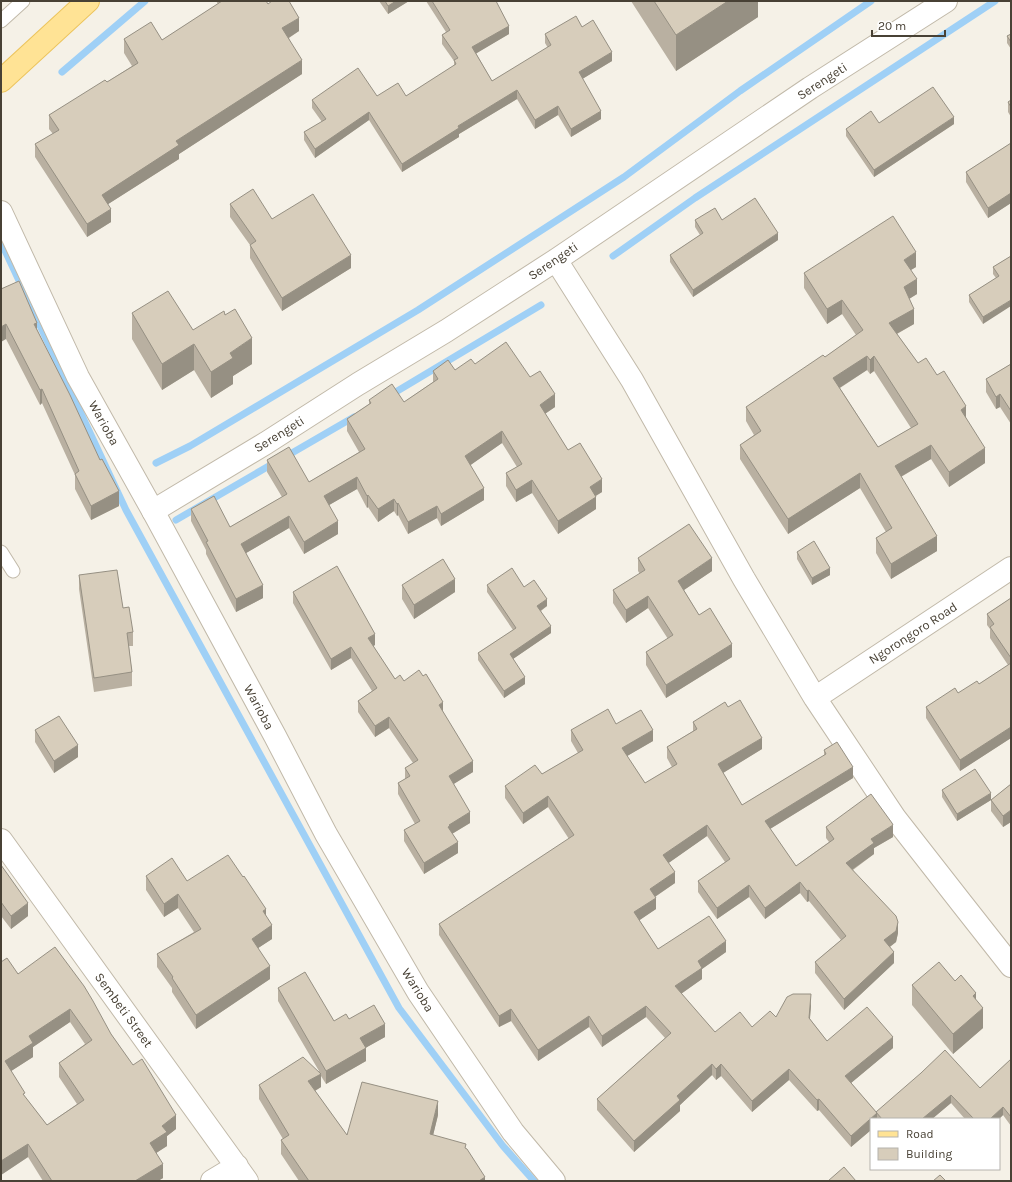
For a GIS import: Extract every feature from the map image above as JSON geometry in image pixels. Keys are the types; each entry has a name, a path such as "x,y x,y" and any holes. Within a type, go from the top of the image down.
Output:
{"main road":[{"path":"1,81 88,1"}],"street":[{"name":"Serengeti","path":"153,511 266,443 446,331 556,260 810,88 946,1"},
{"name":"Warioba","path":"1,212 78,377 153,511 326,834 418,992 512,1132 554,1181"},
{"path":"556,260 632,380 744,579 815,698 896,818 1011,966"},
{"name":"Ngorongoro Road","path":"815,698 1011,568"},
{"name":"Sembeti Street","path":"1,840 242,1173"},
{"path":"212,1181 242,1173"}],"lane":[{"path":"1,21 23,1"},
{"path":"1,552 13,571"}],"building":[{"path":"222,1 266,1 268,4 272,1 289,1 299,18 282,28 302,60 176,141 179,145 102,195 111,209 87,224 35,144 59,130 49,115 105,80 107,82 138,63 124,39 151,22 162,40"},
{"path":"385,1 396,1 388,6"},
{"path":"432,1 496,1 509,26 472,47 492,81 551,45 545,34 576,16 582,27 593,20 612,52 579,72 601,111 571,129 558,106 535,120 517,90 458,126 459,128 402,164 369,112 315,149 304,132 326,119 312,100 358,68 377,96 398,83 406,96 456,64 454,60 458,58 442,35 450,30"},
{"path":"654,1 728,1 676,35"},
{"path":"1011,34 1011,42 1007,36"},
{"path":"933,87 954,117 874,170 846,129 871,111 879,123"},
{"path":"1011,100 1011,107 1008,102"},
{"path":"1011,143 1011,193 988,208 966,172"},
{"path":"253,189 272,219 313,194 351,255 282,298 250,245 256,241 230,204"},
{"path":"755,198 778,233 693,290 670,255 703,233 695,220 715,208 722,220"},
{"path":"893,216 916,252 904,260 917,279 904,287 914,309 889,323 918,363 926,358 937,375 944,371 966,406 961,410 985,448 949,472 931,445 895,466 937,536 891,564 876,538 892,528 860,473 788,519 740,445 761,431 746,407 823,355 825,357 863,330 842,300 827,309 804,273","holes":["867,356 870,360 874,356 918,424 878,447 833,378"]},
{"path":"1011,256 1011,300 983,317 969,295 999,276 993,267"},
{"path":"19,281 37,323 34,324 70,395 100,460 102,459 119,491 91,506 75,474 79,471 42,389 40,390 6,324 1,327 1,289"},
{"path":"168,291 193,330 224,311 225,315 235,309 252,338 230,353 233,358 211,372 194,344 162,364 132,313"},
{"path":"506,342 530,377 540,371 555,394 540,405 568,450 580,443 602,479 590,487 596,497 558,521 532,480 516,490 506,473 522,464 502,431 465,456 484,488 441,514 437,506 408,522 398,503 397,504 394,499 378,509 368,495 367,496 357,477 324,496 338,521 304,542 289,516 241,544 263,585 236,599 206,542 208,541 191,509 214,496 230,527 287,494 267,460 289,447 309,482 365,449 347,419 371,403 369,400 392,384 404,402 438,379 433,371 448,360 455,370 471,359 475,364"},
{"path":"1011,364 1011,411 1000,394 996,397 986,379"},
{"path":"689,524 712,558 678,581 699,615 710,608 732,644 666,685 646,652 673,635 648,596 626,610 613,590 645,570 638,558"},
{"path":"814,541 830,568 812,578 797,552"},
{"path":"443,559 455,579 414,605 402,585"},
{"path":"337,566 375,634 368,638 395,679 400,675 404,681 419,670 423,676 426,674 443,702 439,705 473,761 449,776 470,812 448,827 458,842 424,863 404,830 420,821 398,783 410,776 405,768 418,760 389,717 375,726 358,701 377,688 351,647 331,659 293,592"},
{"path":"512,568 524,587 534,580 547,599 537,606 551,626 510,654 525,677 504,691 478,653 516,628 487,585"},
{"path":"117,570 123,608 129,607 133,632 127,633 132,672 94,678 79,575"},
{"path":"1011,598 1011,658 990,627 994,624 987,614"},
{"path":"1011,663 1011,727 960,760 926,707 955,688 958,693 977,681 979,684"},
{"path":"740,700 762,738 718,764 742,805 826,754 824,750 837,742 853,767 765,821 796,866 834,839 826,827 871,794 892,823 893,825 871,839 874,843 846,863 896,916 898,922 896,931 884,940 894,952 844,999 815,962 846,936 809,890 807,891 800,882 765,908 749,885 717,908 698,881 730,859 707,825 663,855 675,872 650,889 656,898 634,912 658,949 709,916 726,941 698,961 702,968 675,986 715,1032 740,1012 752,1027 770,1011 776,1017 787,997 793,994 811,994 809,1018 827,1041 867,1007 893,1037 845,1076 877,1113 851,1136 819,1099 817,1100 789,1069 752,1101 721,1064 716,1069 712,1064 677,1096 680,1100 634,1141 597,1099 671,1033 646,1006 602,1036 589,1016 538,1050 511,1009 499,1016 439,924 574,835 548,796 523,813 505,786 535,765 542,774 583,750 571,730 608,709 616,724 641,710 653,730 622,748 645,783 677,764 667,747 697,729 693,722 725,702 728,707"},
{"path":"59,716 78,745 54,761 35,730"},
{"path":"975,769 991,793 957,814 942,790"},
{"path":"1011,784 1011,810 1003,816 991,800"},
{"path":"228,855 266,909 263,911 272,925 252,939 270,966 196,1015 157,954 201,929 178,894 164,904 146,876 172,858 187,881"},
{"path":"1,865 28,903 11,916 1,902"},
{"path":"55,947 84,986 111,1034 133,1065 142,1059 176,1115 162,1126 167,1132 150,1143 163,1164 135,1181 52,1181 28,1144 1,1161 1,962 7,958 18,974","holes":["70,1009 92,1040 59,1063 84,1100 47,1125 23,1094 25,1093 5,1061 33,1043 29,1036"]},
{"path":"939,962 955,981 961,975 976,993 973,996 983,1008 953,1034 912,985"},
{"path":"305,972 334,1021 346,1014 349,1019 374,1005 385,1024 360,1038 366,1048 326,1071 278,988"},
{"path":"945,1050 980,1088 1011,1059 1011,1117 1003,1107 991,1118 973,1118 951,1095 923,1118 881,1118 876,1112"},
{"path":"303,1057 321,1074 308,1081 347,1135 362,1082 438,1101 430,1134 466,1144 465,1148 485,1177 479,1181 309,1181 281,1140 289,1135 259,1085"},
{"path":"844,1167 856,1181 828,1181"},
{"path":"940,1175 946,1181 933,1181"}],"waterway":[{"path":"62,72 145,1"},
{"path":"156,463 190,446 418,310 624,177 740,91 871,1"},
{"path":"613,256 695,198 995,1"},
{"path":"1,242 126,510 399,1008 503,1146 534,1181"},
{"path":"389,396 541,305"},
{"path":"285,457 354,417"},
{"path":"176,520 274,463"}]}
